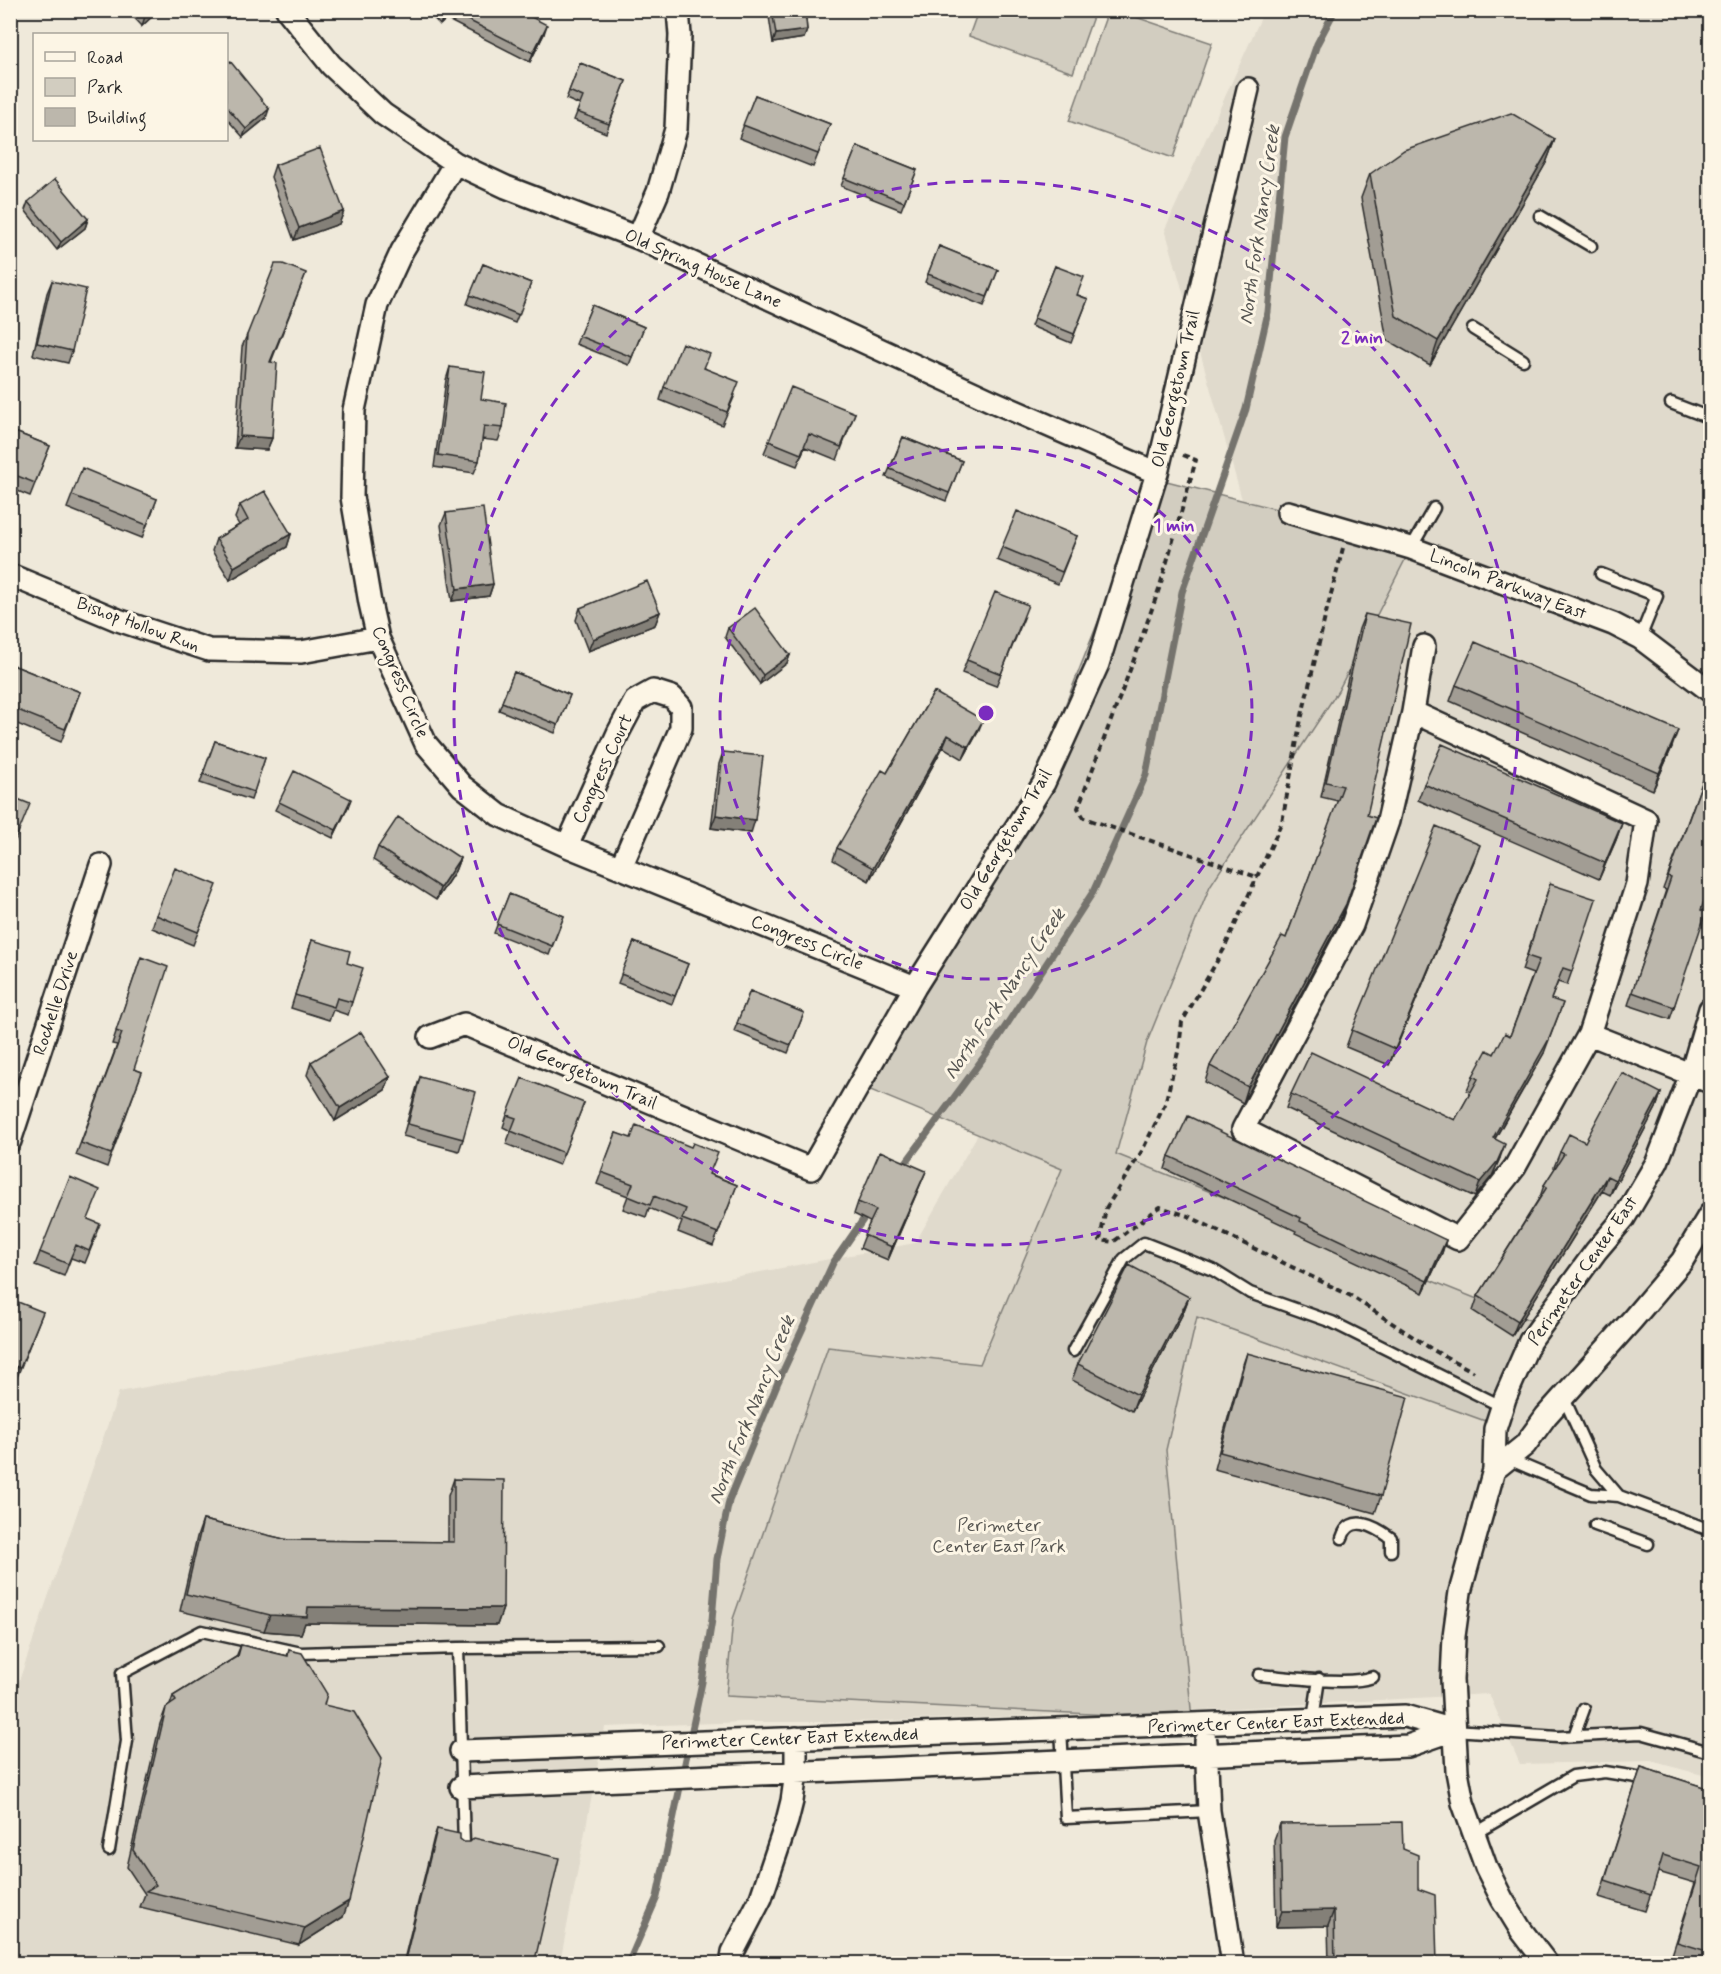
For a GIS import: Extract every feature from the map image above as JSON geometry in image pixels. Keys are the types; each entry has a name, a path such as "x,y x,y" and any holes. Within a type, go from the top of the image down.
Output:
{"street":[{"name":"Old Spring House Lane","path":"287,10 332,65 383,114 455,163 506,187 638,238 992,401 1157,473"},
{"path":"638,238 658,192 676,129 680,35 678,10"},
{"name":"Old Georgetown Trail","path":"430,1037 464,1024 811,1169 915,987 1044,783 1098,664 1157,473 1248,89"},
{"name":"Congress Circle","path":"455,163 402,251 377,305 354,410 352,497 370,603 378,638 426,744 462,786 499,815 567,846 915,987"},
{"name":"Lincoln Parkway East","path":"1288,512 1411,548 1613,624 1640,638 1710,691"},
{"name":"Bishop Hollow Run","path":"10,575 118,620 209,650 301,652 378,638"},
{"path":"1413,712 1646,820 1637,884 1589,1034 1515,1167 1458,1239 1244,1129 1352,925 1388,821 1413,712 1424,646"},
{"name":"Congress Court","path":"567,846 618,733 635,701 653,691 672,697 681,707 681,728 621,867"},
{"name":"Rochelle Drive","path":"10,1141 101,865"},
{"name":"Perimeter Center East","path":"1547,1964 1521,1930 1502,1899 1486,1867 1463,1803 1457,1772 1452,1680 1454,1636 1460,1592 1501,1464 1495,1429 1530,1341 1596,1251 1624,1218 1657,1162 1701,1078 1710,1009"},
{"path":"1589,1034 1701,1078"},
{"path":"1501,1464 1525,1445 1563,1396 1682,1262 1710,1214"},
{"name":"Perimeter Center East Extended","path":"461,1751 1405,1716 1454,1730"},
{"path":"1206,1724 1209,1811 1233,1964"},
{"name":"Perimeter Center East Extended","path":"461,1787 1408,1746 1454,1730"},
{"path":"731,1964 733,1952 761,1899 787,1821 796,1773 796,1738"}],"lane":[{"path":"1540,216 1592,246"},
{"path":"1473,329 1523,360"},
{"path":"1671,403 1710,418"},
{"path":"1411,548 1434,508"},
{"path":"1601,574 1657,596 1640,638"},
{"path":"1073,1351 1124,1259 1144,1243 1213,1270 1250,1293 1332,1322 1503,1407"},
{"path":"1563,1396 1596,1469 1618,1496"},
{"path":"1501,1464 1591,1494 1618,1496 1710,1530"},
{"path":"1342,1538 1346,1528 1352,1525 1368,1524 1390,1538 1391,1551"},
{"path":"1595,1525 1648,1544"},
{"path":"109,1850 127,1741 122,1673 202,1630 301,1653 458,1648 659,1647"},
{"path":"458,1648 464,1844"},
{"path":"1259,1675 1366,1680 1373,1677"},
{"path":"1312,1719 1319,1679"},
{"path":"1574,1736 1584,1709"},
{"path":"1062,1729 1066,1818 1209,1811"},
{"path":"1454,1730 1558,1737 1641,1733 1710,1752"},
{"path":"1474,1834 1573,1776 1605,1772 1665,1781"}],"path":[{"path":"1196,460 1160,586 1078,808 1084,818 1257,877"},
{"path":"1348,530 1300,724 1282,822 1224,950 1182,1022 1179,1048 1165,1104 1142,1151 1106,1208 1100,1240 1113,1242 1160,1207 1188,1216 1351,1296 1433,1350 1478,1374"}],"shaded area":[{"path":"1685,10 1710,18 1710,1777 1651,1761 1520,1764 1489,1694 1201,1710 850,1722 746,1722 605,1727 560,1963 11,1964 11,1704 119,1392 915,1243 1276,619 1165,229 1264,11"}],"green space":[{"path":"978,10 1095,11 1073,73 969,36"},
{"path":"1108,11 1118,11 1212,43 1173,158 1069,121"},
{"name":"Perimeter Center East Park","path":"1155,478 1288,512 1411,548 1338,691 1210,886 1147,1042 1116,1154 1542,1325 1488,1422 1197,1317 1166,1450 1192,1719 726,1696 733,1619 828,1347 980,1364 1062,1169 863,1087 1036,779"}],"building":[{"path":"437,10 518,10 547,25 533,53 450,11 443,17"},
{"path":"772,10 805,10 807,30 776,34"},
{"path":"230,61 269,109 246,129 228,108 228,62"},
{"path":"580,63 626,81 609,124 577,112 583,97 569,91"},
{"path":"755,95 830,124 818,154 743,125"},
{"path":"10,113 14,114 10,139"},
{"path":"1511,113 1555,139 1438,341 1396,316 1370,174 1404,150"},
{"path":"857,146 917,170 904,202 844,178"},
{"path":"320,148 344,211 299,228 275,165"},
{"path":"55,179 88,219 61,242 28,202"},
{"path":"939,246 998,270 987,297 928,274"},
{"path":"275,264 283,264 306,273 270,362 277,363 272,438 240,436 247,335"},
{"path":"483,264 531,283 519,315 470,295"},
{"path":"1055,266 1084,277 1077,295 1088,299 1074,334 1034,318"},
{"path":"52,281 86,289 72,351 37,343"},
{"path":"592,305 644,327 632,357 579,336"},
{"path":"682,343 710,354 704,368 739,382 727,412 664,387"},
{"path":"450,367 485,372 481,399 506,403 503,428 484,426 479,461 438,455"},
{"path":"791,387 855,413 841,447 809,434 801,454 769,441"},
{"path":"10,430 50,446 35,483 10,473"},
{"path":"903,437 962,461 949,493 890,469"},
{"path":"82,468 157,499 147,525 72,495"},
{"path":"265,491 291,534 234,567 216,539 248,520 240,505"},
{"path":"483,508 493,584 457,589 446,513"},
{"path":"1017,511 1077,536 1062,572 1002,547"},
{"path":"647,581 660,612 593,639 580,608"},
{"path":"995,592 1028,605 1001,674 967,660"},
{"path":"755,608 790,655 763,675 728,628"},
{"path":"1365,614 1411,624 1367,815 1376,818 1346,904 1248,1087 1210,1066 1282,936 1286,938 1343,786 1326,782"},
{"path":"1475,642 1678,730 1659,773 1456,685"},
{"path":"10,664 80,692 65,729 10,707"},
{"path":"514,672 570,695 558,725 502,702"},
{"path":"934,692 983,720 968,747 948,735 873,868 837,848 882,770 887,773"},
{"path":"215,741 265,758 254,792 203,774"},
{"path":"1442,744 1622,823 1605,863 1424,784"},
{"path":"723,752 763,756 755,820 716,815"},
{"path":"1710,761 1710,883 1701,910 1706,912 1674,1007 1632,992 1671,878 1668,877"},
{"path":"294,771 351,799 336,830 279,802"},
{"path":"10,796 30,804 10,853"},
{"path":"398,817 460,858 440,888 378,847"},
{"path":"1436,826 1480,845 1395,1049 1352,1030"},
{"path":"175,868 217,885 198,932 156,915"},
{"path":"1550,884 1596,899 1572,971 1563,968 1551,999 1563,1003 1549,1039 1493,1138 1505,1144 1497,1162 1480,1182 1291,1094 1311,1052 1455,1120 1478,1079 1473,1076 1487,1050 1494,1054 1505,1033 1510,1036 1539,960 1527,956"},
{"path":"509,894 564,916 552,946 497,924"},
{"path":"312,940 350,951 347,963 363,968 352,1002 337,998 334,1007 295,995"},
{"path":"634,942 688,964 675,996 621,974"},
{"path":"141,957 168,967 134,1069 142,1072 111,1154 81,1143 122,1033 116,1031"},
{"path":"750,991 804,1013 791,1045 737,1023"},
{"path":"361,1032 390,1077 340,1108 311,1062"},
{"path":"1622,1073 1661,1093 1615,1180 1607,1176 1518,1321 1478,1296 1547,1187 1544,1185 1564,1154 1560,1152 1569,1134 1585,1142"},
{"path":"420,1077 476,1092 463,1139 408,1124"},
{"path":"522,1078 584,1103 564,1153 511,1131 516,1118 507,1115"},
{"path":"1188,1116 1446,1240 1427,1281 1169,1156"},
{"path":"636,1125 691,1147 693,1143 718,1153 709,1174 737,1185 718,1233 682,1219 686,1209 654,1196 650,1205 628,1196 633,1184 601,1172 616,1133 631,1138"},
{"path":"880,1151 926,1171 892,1247 864,1235 876,1210 858,1202"},
{"path":"70,1177 100,1190 88,1219 100,1224 89,1251 76,1245 68,1264 40,1252"},
{"path":"1129,1265 1189,1297 1138,1395 1078,1364"},
{"path":"13,1300 43,1312 20,1368 10,1364 10,1308"},
{"path":"1247,1353 1408,1397 1381,1496 1220,1452"},
{"path":"454,1479 504,1480 503,1608 308,1607 307,1617 270,1615 186,1594 203,1520 288,1540 454,1542"},
{"path":"241,1645 288,1656 289,1650 302,1653 327,1694 324,1705 354,1712 382,1758 349,1901 305,1928 146,1891 156,1885 133,1850 166,1708 176,1701 173,1696 238,1656"},
{"path":"1641,1767 1710,1789 1710,1952 1677,1942 1701,1867 1663,1855 1651,1895 1605,1880"},
{"path":"1402,1822 1403,1849 1418,1855 1418,1889 1435,1895 1437,1964 1335,1964 1334,1910 1282,1911 1280,1824"},
{"path":"437,1829 460,1834 460,1839 464,1842 470,1842 474,1838 559,1858 534,1964 404,1964"}],"waterway":[{"name":"North Fork Nancy Creek","path":"901,1169 998,1038 1093,892 1146,775 1182,592 1246,409 1268,312 1285,137 1317,44 1335,10"},
{"name":"North Fork Nancy Creek","path":"628,1964 657,1897 702,1682 712,1620 717,1559 729,1501 778,1382 833,1263 867,1214"}]}
